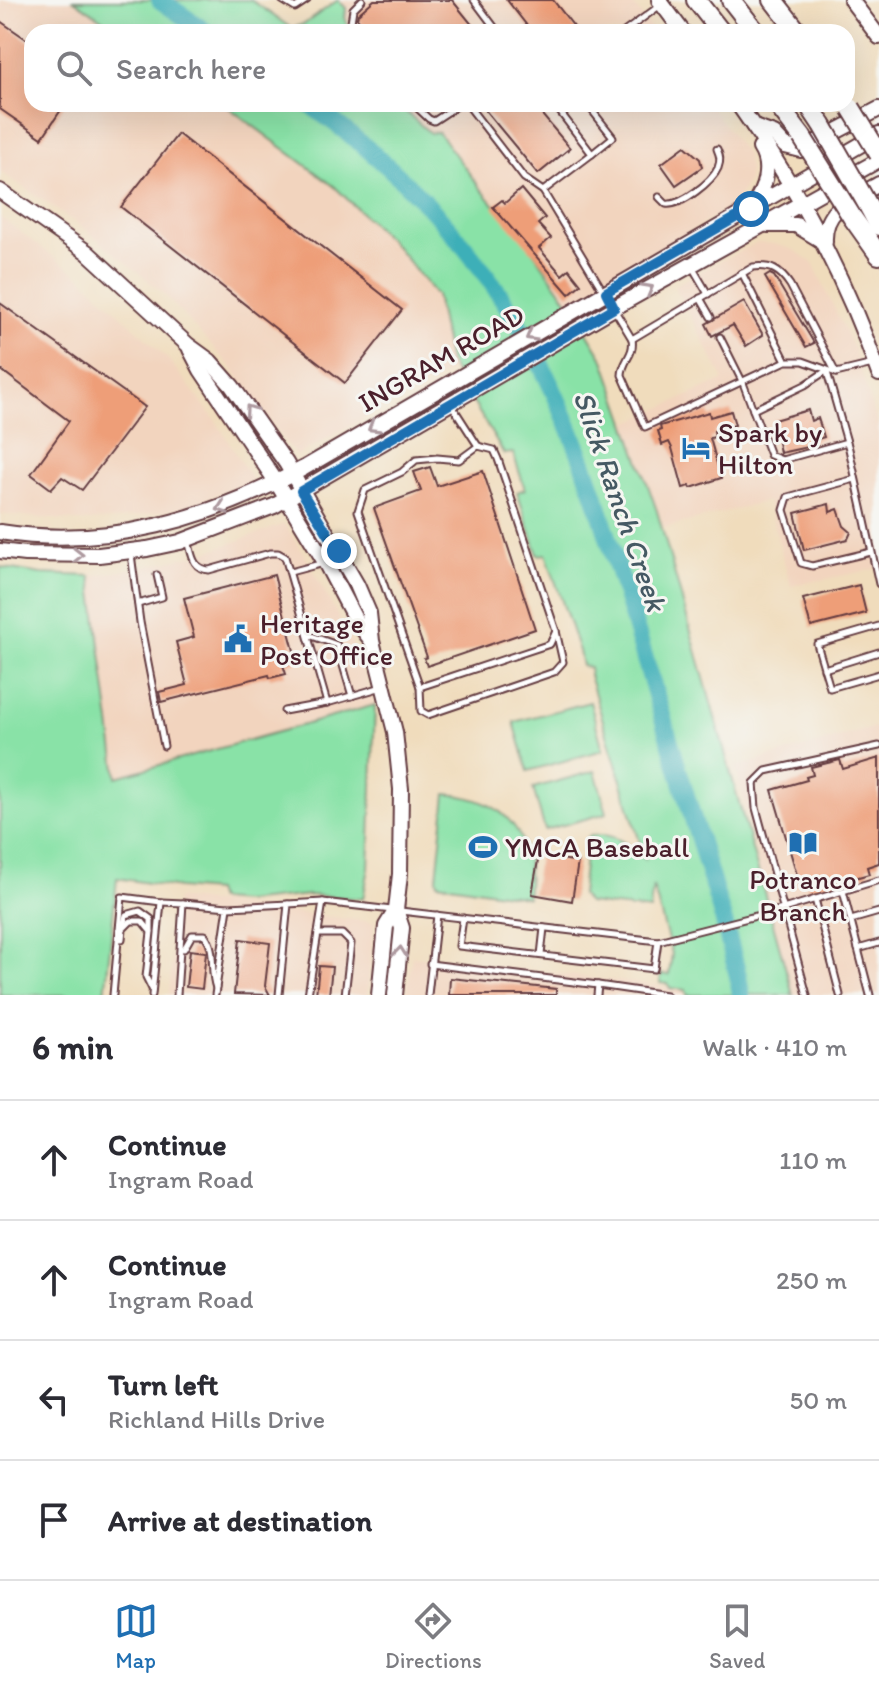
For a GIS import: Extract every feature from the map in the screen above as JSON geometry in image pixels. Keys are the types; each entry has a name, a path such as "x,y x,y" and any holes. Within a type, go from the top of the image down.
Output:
{"highway":[{"path":"696,0 715,24"},
{"path":"731,0 750,24"},
{"path":"776,0 792,24"},
{"path":"783,112 879,255"},
{"path":"813,112 879,226"},
{"path":"853,112 879,157"}],"main road":[{"path":"851,0 879,37"},
{"path":"660,2 677,24"},
{"path":"754,127 774,134 785,146 801,150 879,109"},
{"path":"744,112 802,203 826,247 877,369"},
{"path":"751,209 764,184 767,166 765,155 751,135 754,127"},
{"name":"INGRAM ROAD","path":"0,532 40,537 128,533 182,521 238,502 293,475 879,134"},
{"name":"INGRAM ROAD","path":"0,551 99,555 131,551 188,539 287,500 580,327 879,157"},
{"path":"826,247 826,225 832,213 879,184"},
{"path":"0,191 87,252 188,345 210,361 232,386 293,475 357,585 369,613 372,641 395,732 401,789 402,839 396,910 402,928 395,995"},
{"path":"756,228 780,223 796,225 813,234 826,247"},
{"path":"188,345 201,370 277,483 355,619 372,641"},
{"path":"441,387 450,403"},
{"path":"128,533 131,551"},
{"path":"379,995 386,926 396,910"}],"lane":[{"path":"282,0 295,8 307,0"},
{"path":"353,24 353,9 362,0"},
{"path":"474,0 492,24"},
{"path":"634,24 660,2"},
{"path":"422,112 434,121 448,112"},
{"path":"473,112 524,178 543,191 632,339 632,353 624,364 622,375 645,427 786,361 803,361 826,372 836,373 877,369"},
{"path":"560,112 592,154"},
{"path":"543,191 613,137 593,112"},
{"path":"659,197 666,204 675,205 709,180 720,162 717,149"},
{"path":"691,264 708,294"},
{"path":"632,339 742,273 762,266 783,274 836,373"},
{"path":"742,273 786,361"},
{"path":"700,298 711,317"},
{"path":"720,337 743,383 770,455 782,460 847,442"},
{"path":"753,410 826,372"},
{"path":"826,372 847,442 879,584"},
{"path":"450,403 478,446 494,450 498,459 556,631 563,662 554,672 428,715 421,711 420,687 358,511 360,500 365,490 402,472 416,460 459,460 478,446"},
{"path":"855,479 788,497 784,510 801,563 812,566 871,552"},
{"path":"188,539 194,563 202,569 278,553 285,557 327,703"},
{"path":"131,551 164,746"},
{"path":"290,572 325,562"},
{"path":"138,604 162,597 157,575"},
{"path":"879,626 817,644 830,688 879,674"},
{"path":"420,687 550,644 556,631"},
{"path":"307,634 337,645 352,696"},
{"path":"824,669 879,652"},
{"path":"284,711 327,703 385,686"},
{"path":"807,995 756,808 754,783 766,771 879,746"},
{"path":"114,992 122,897 228,907 323,902 658,941 783,909 879,880"},
{"path":"843,891 870,995"},
{"path":"815,899 840,995"},
{"path":"152,993 161,902"},
{"path":"308,995 323,902"},
{"path":"180,977 183,903"},
{"path":"279,995 288,904"},
{"path":"216,992 228,907"},
{"path":"114,992 126,915 140,911 151,919 146,977 152,993"},
{"path":"851,920 879,912"},
{"path":"428,995 437,915"},
{"path":"463,918 459,946 654,969 658,941"},
{"path":"123,929 131,921 142,921 151,932"},
{"path":"541,955 544,928"},
{"path":"318,934 342,934 351,943 345,995"},
{"path":"177,995 185,944 192,935 205,935 212,946 211,976 216,992"},
{"path":"858,949 879,943"},
{"path":"430,964 666,995"},
{"path":"597,995 598,985"}],"shaded area":[{"path":"0,0 80,0 115,24 24,24 24,112 243,112 313,163 404,246 477,356 296,456 231,367 161,291 85,229 0,171"},
{"path":"340,0 630,0 648,24 308,24"},
{"path":"400,112 715,112 745,153 748,180 735,204 570,304 529,246"},
{"path":"0,217 80,276 169,360 216,421 253,481 182,508 114,520 77,521 0,514"},
{"path":"756,243 776,244 794,250 813,263 854,350 879,428 879,568 791,586 767,501 664,528 627,423 724,380 674,285"},
{"path":"284,524 350,638 375,705 117,777 91,576 210,551"},
{"path":"879,726 879,995 788,995 736,767"},
{"path":"177,898 374,922 367,995 169,995"},
{"path":"412,956 684,989 685,995 407,995"}],"green space":[{"path":"74,0 251,0 285,24 108,24"},
{"path":"338,0 346,8 347,24 304,24"},
{"path":"235,112 406,112 430,133 438,132 529,246 604,360 657,511 793,995 687,995 686,990 670,988 668,984 660,983 661,974 669,975 672,954 653,886 650,910 588,903 581,895 587,837 612,837 645,859 589,675 590,667 582,666 546,554 538,555 517,492 525,489 513,453 504,454 449,362 436,295 398,249 335,187"},
{"path":"0,567 41,574 91,576 117,777 375,705 369,868 363,899 309,895 244,902 218,900 215,891 117,878 105,995 0,995"},
{"path":"590,702 603,750 528,771 514,722"},
{"path":"595,771 607,813 545,830 533,788"},
{"name":"YMCA Baseball","path":"446,794 468,797 486,804 513,824 526,856 527,897 438,883"}],"building":[{"path":"374,0 452,0 472,24 362,24 357,18"},
{"path":"507,0 553,0 572,24 526,24"},
{"path":"0,21 24,38 24,112 60,112 42,138 0,109"},
{"path":"487,112 540,112 570,148 538,174"},
{"path":"178,134 402,310 345,383 121,207"},
{"path":"685,146 700,159 702,167 676,185 661,164"},
{"path":"521,189 545,218 538,224 551,238 539,248 562,275 569,269 581,284 569,294 493,207 502,200 505,203"},
{"path":"770,274 814,343 806,347 765,277"},
{"path":"744,302 763,335 746,346 733,325 712,336 706,324"},
{"path":"0,303 145,407 82,490 62,477 51,489 31,474 69,421 0,369"},
{"path":"808,410 811,421 818,418 824,437 811,441 812,446 780,453 774,420"},
{"path":"731,411 735,425 714,431 715,437 710,438 721,478 683,488 672,448 669,442 662,445 658,431 661,430 660,426 709,412 710,417"},
{"path":"430,467 437,486 483,471 535,629 427,666 424,658 427,657 374,508 421,491 414,472"},
{"path":"829,504 830,512 838,509 844,526 851,532 848,539 804,550 795,513"},
{"name":"Heritage Post Office","path":"274,575 297,662 283,665 286,674 270,678 269,675 161,702 159,692 187,685 176,642 194,637 184,598"},
{"path":"859,585 866,613 811,627 803,599"},
{"path":"879,758 879,863 867,867 869,874 809,891 807,883 800,885 772,790 807,780 806,777 813,775 811,767 840,760 843,769"},
{"path":"539,855 578,862 572,901 532,894"},
{"path":"240,939 270,943 265,986 270,995 234,994"},
{"path":"190,950 206,952 202,989 186,987"},
{"path":"319,966 332,967 329,995 316,995"},
{"path":"450,978 556,989 556,995 449,995"}],"waterway":[{"name":"Slick Ranch Creek","path":"160,0 194,24"},
{"name":"Slick Ranch Creek","path":"320,112 416,193 463,245 504,301 548,379 582,461 611,546 724,922 741,995"}],"place":[{"name":"Spark by Hilton","path":"696,448"},
{"name":"Heritage Post Office","path":"238,639"},
{"name":"Potranco Branch","path":"803,843"},
{"name":"YMCA Baseball","path":"483,847"}],"route":[{"path":"339,551 301,491 614,308 606,292 751,209"}]}
